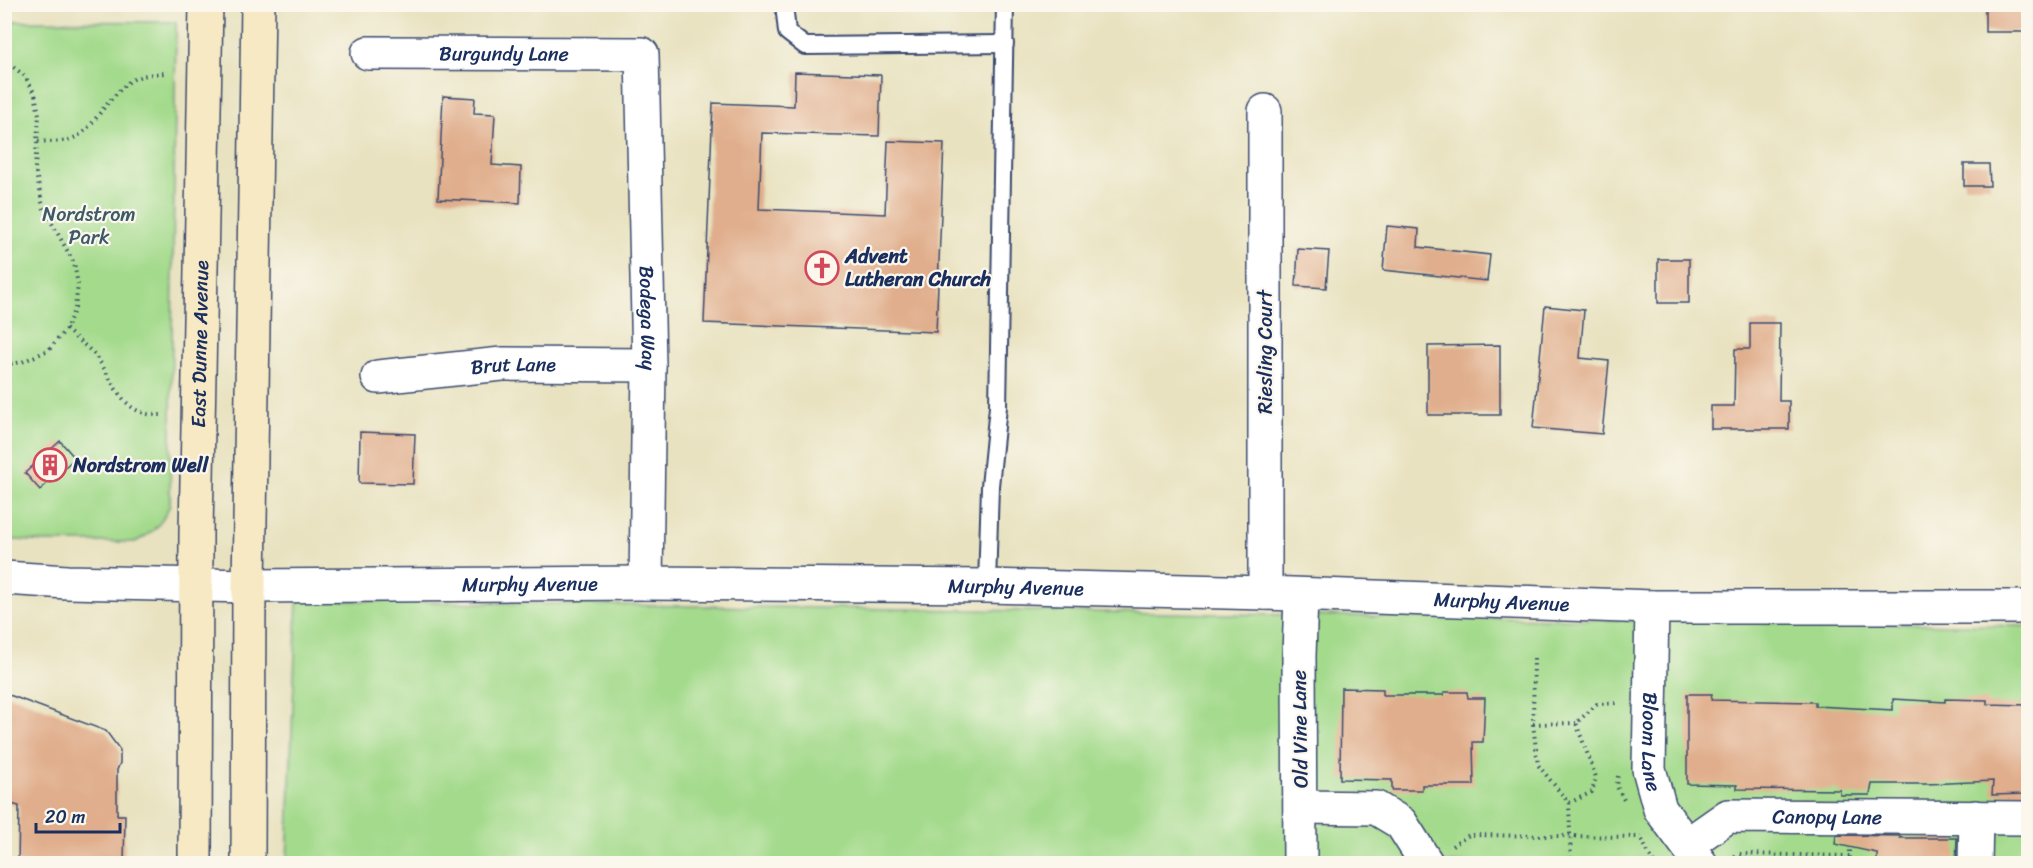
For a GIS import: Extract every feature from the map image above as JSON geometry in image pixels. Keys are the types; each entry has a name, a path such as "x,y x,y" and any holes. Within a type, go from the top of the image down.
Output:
{"main road":[{"name":"East Dunne Avenue","path":"195,864 196,585 206,4"},
{"path":"248,864 249,586 258,4"}],"street":[{"name":"Burgundy Lane","path":"368,53 642,54"},
{"name":"Bodega Way","path":"642,54 649,365 646,583"},
{"name":"Riesling Court","path":"1265,111 1265,592"},
{"name":"Brut Lane","path":"378,377 502,364 649,365"},
{"name":"Murphy Avenue","path":"4,578 67,582 249,586 646,583 987,586 1265,592 1652,607 2028,607"},
{"name":"Old Vine Lane","path":"1300,864 1301,595"},
{"name":"Bloom Lane","path":"1652,607 1649,769 1660,809 1694,854"},
{"path":"1301,807 1376,808 1401,823 1426,863"},
{"name":"Canopy Lane","path":"1694,854 1728,816 2028,818"},
{"path":"1975,864 1976,818"}],"lane":[{"path":"784,4 787,32 805,46 1005,44"},
{"path":"987,586 990,486 998,407 1005,4"}],"path":[{"path":"4,60 25,76 35,94 39,116 35,168 43,207 74,263 78,285 75,308 66,329 49,350 22,362 4,365"},
{"path":"38,141 58,143 70,141 81,135 105,106 132,80 144,75 166,73"},
{"path":"66,329 93,354 108,373 122,398 145,414 163,415"},
{"path":"1534,658 1533,724 1538,765 1569,803 1571,864"},
{"path":"1533,724 1576,723 1597,704 1618,703"},
{"path":"1569,803 1592,792 1596,777 1576,723"},
{"path":"1426,863 1469,836 1641,837"},
{"path":"1720,864 1739,854 1850,856"}],"green space":[{"name":"Nordstrom Park","path":"5,21 176,22 170,505 157,527 135,542 46,542 5,539"},
{"path":"297,600 2028,626 2028,863 287,864"}],"building":[{"path":"1985,4 2028,4 2028,32 1985,32"},
{"name":"Advent Lutheran Church","path":"795,72 881,75 879,136 762,133 759,209 885,214 888,141 944,143 936,332 704,323 713,103 794,106"},
{"path":"443,96 475,98 474,113 495,114 492,165 521,167 520,203 438,199"},
{"path":"1964,164 1989,164 1990,186 1964,186"},
{"path":"1387,226 1419,229 1418,247 1490,255 1487,281 1383,270"},
{"path":"1298,249 1329,251 1326,288 1296,286"},
{"path":"1658,259 1689,259 1689,303 1658,303"},
{"path":"1545,306 1584,310 1580,358 1609,361 1602,434 1533,428"},
{"path":"1750,323 1780,323 1779,401 1789,401 1789,429 1711,429 1711,406 1734,406 1735,349 1750,349"},
{"path":"1500,345 1500,415 1428,415 1428,346"},
{"path":"360,432 415,434 413,484 359,483"},
{"name":"Nordstrom Well","path":"60,441 75,458 40,490 25,473"},
{"path":"1341,688 1383,689 1383,695 1444,695 1444,692 1467,692 1468,698 1485,698 1483,742 1473,742 1474,785 1422,785 1422,790 1392,790 1392,780 1340,779"},
{"path":"4,693 106,731 120,750 120,763 117,770 117,815 125,815 124,864 18,864 19,806 4,802"},
{"path":"1687,694 1712,694 1711,700 1815,702 1815,706 1893,710 1893,699 1945,702 1945,699 1987,700 1987,704 2028,705 2026,794 1992,795 1993,781 1872,784 1870,795 1840,795 1840,790 1737,789 1737,785 1687,784"},
{"path":"1836,835 1957,838 1956,864 1877,864 1877,853 1835,844"}],"place":[{"name":"Advent Lutheran Church","path":"822,268"},
{"name":"Nordstrom Well","path":"50,465"}]}
